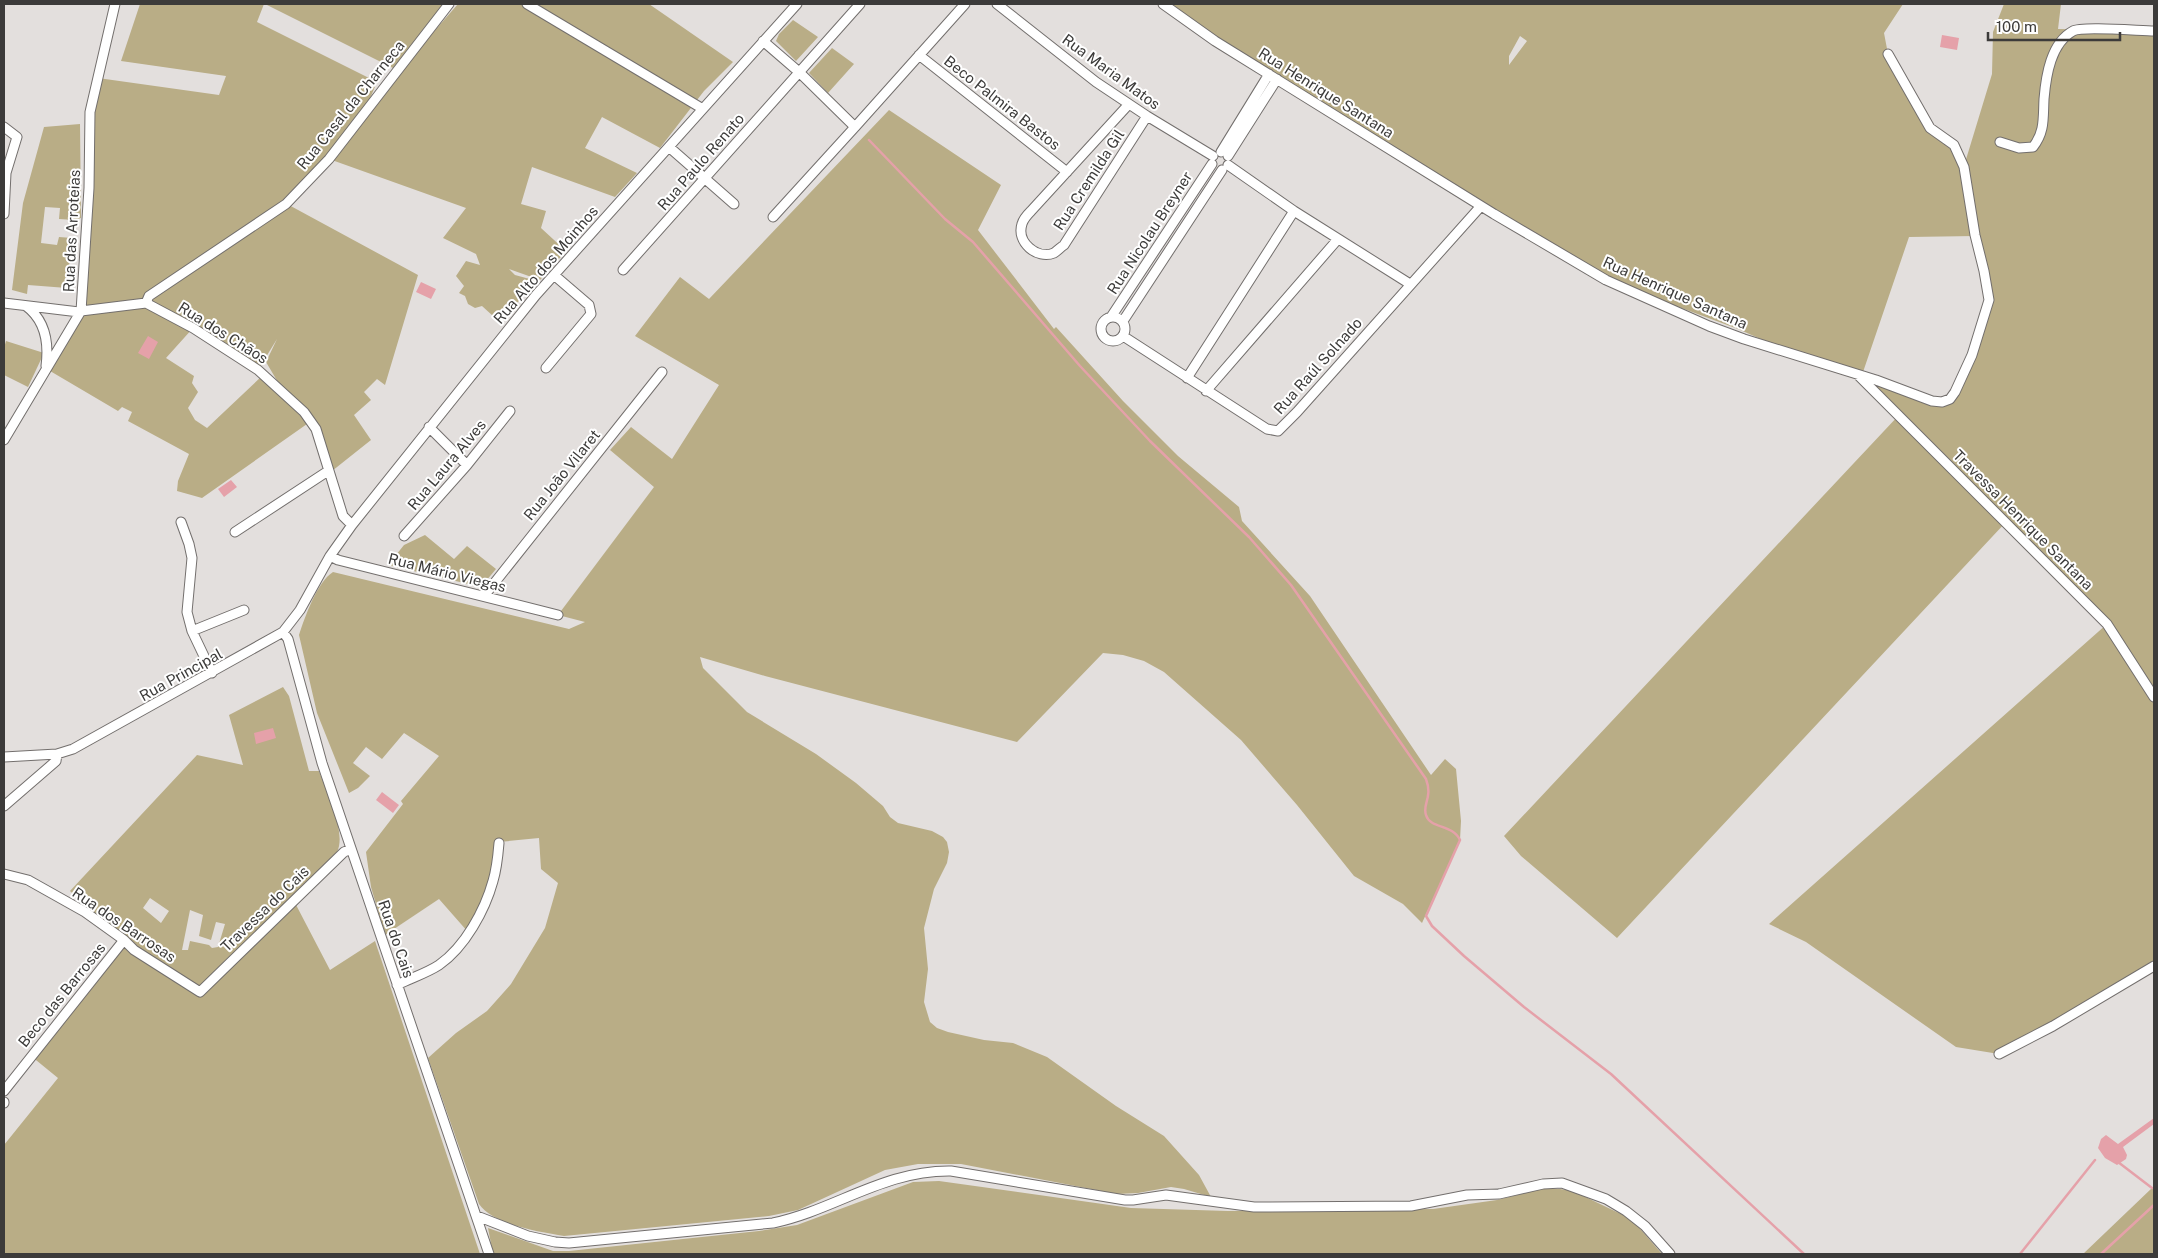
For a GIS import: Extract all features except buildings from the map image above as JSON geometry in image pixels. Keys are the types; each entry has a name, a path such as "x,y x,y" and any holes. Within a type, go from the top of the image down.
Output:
{"street":[{"name":"Rua das Arroteias","path":"4,440 80,312 89,188 90,112 115,4"},
{"name":"Rua Casal da Charneca","path":"146,303 150,296 286,204 329,159 449,4"},
{"path":"527,4 703,109"},
{"name":"Rua Alto dos Moinhos","path":"330,556 429,427 554,275 797,4"},
{"name":"Rua Paulo Renato","path":"623,270 860,4"},
{"path":"773,217 965,4"},
{"name":"Rua Maria Matos","path":"997,4 1096,82 1147,116 1221,160 1294,211 1410,284"},
{"name":"Rua Henrique Santana","path":"1163,4 1216,41 1481,206 1606,280 1744,340 1857,374 1932,401 1942,402 1950,399 1972,356 1989,300 1975,235 1964,167 1954,145 1930,128 1888,54"},
{"path":"2000,142 2019,148 2033,147 2042,136 2045,90 2054,51 2060,41 2075,30 2135,29 2154,31"},
{"path":"763,41 799,72 855,127"},
{"name":"Beco Palmira Bastos","path":"919,55 1067,172"},
{"name":"Rua Nicolau Breyner","path":"1123,322 1273,76"},
{"name":"Rua Cremilda Gil","path":"1129,104 1031,210 1022,224 1021,235 1024,244 1032,250 1054,253 1064,245 1147,116"},
{"path":"4,127 17,137 6,173 4,214"},
{"path":"669,148 734,204"},
{"name":"Rua Nicolau Breyner","path":"1111,317 1221,160"},
{"name":"Rua Raúl Solnado","path":"1123,336 1267,429 1272,432 1278,431 1481,206"},
{"path":"1186,378 1294,211"},
{"path":"1206,391 1338,239"},
{"path":"546,368 591,314 589,305 554,275"},
{"path":"4,303 80,312 146,303"},
{"name":"Rua dos Chãos","path":"146,303 193,328 258,370 304,412 316,429 343,516 352,525"},
{"path":"26,306 38,315 43,326 46,345 46,370"},
{"path":"1111,317 1118,318 1123,322 1125,329 1123,336 1113,341 1103,335 1102,324 1111,317"},
{"name":"Rua João Vilaret","path":"484,596 662,372"},
{"name":"Travessa Henrique Santana","path":"1857,374 2107,624 2154,697"},
{"name":"Rua Laura Alves","path":"404,536 467,465 510,411"},
{"path":"429,427 467,465"},
{"path":"235,532 328,471"},
{"path":"181,522 192,558 188,612 192,631 212,673"},
{"name":"Rua Mário Viegas","path":"330,556 338,560 558,615"},
{"name":"Rua Principal","path":"4,757 57,754 87,742 283,632 300,610 330,556"},
{"path":"192,631 244,610"},
{"name":"Rua do Cais","path":"283,632 288,639 322,763 490,1254"},
{"path":"4,806 56,761 57,754"},
{"path":"397,985 439,965 454,951 468,932 482,910 493,882 499,842"},
{"name":"Travessa do Cais","path":"200,992 344,852 351,849"},
{"name":"Rua dos Barrosas","path":"4,874 28,880 85,912 124,940 134,950 200,992"},
{"name":"Beco das Barrosas","path":"4,1091 124,940"},
{"path":"1999,1054 2053,1026 2154,966"},
{"path":"477,1216 542,1240 586,1243 779,1222 797,1218 901,1176 931,1171 951,1171 1125,1200 1156,1196 1179,1196 1254,1207 1411,1206 1467,1195 1498,1194 1553,1182 1606,1199 1626,1210 1645,1226 1670,1254"}],"shaded area":[{"path":"140,4 264,4 257,22 377,82 365,110 458,4 649,4 733,62 704,91 660,148 602,117 585,148 637,173 615,197 532,167 521,204 546,211 541,228 566,251 540,280 509,269 515,275 537,281 517,303 499,315 493,316 482,306 475,308 468,304 465,296 459,293 464,286 456,276 466,261 480,265 476,254 443,238 466,208 329,159 287,204 418,275 385,385 377,379 364,392 371,400 354,415 371,440 332,471 320,430 279,384 266,362 277,339 258,370 193,328 166,358 194,376 192,383 198,392 188,408 195,420 207,428 262,376 299,413 307,424 202,498 177,491 178,481 189,454 128,421 132,412 122,407 118,411 45,368 79,312 90,112 98,78 219,95 226,76 121,61"},
{"path":"265,4 444,4 393,68"},
{"path":"1165,4 1903,4 1884,33 1888,54 1930,128 1954,145 1964,166 1992,74 1993,32 2004,4 2061,4 2058,29 2154,31 2154,966 1999,1054 1956,1047 1806,942 1769,924 2107,624 2006,522 1617,938 1521,856 1504,836 1899,415 1857,374 1811,361 1738,329 1606,280 1477,203","holes":["1520,36 1527,41 1509,65 1509,56","1975,236 1989,300 1977,342 1950,399 1931,401 1862,375 1909,237"]},
{"path":"793,20 818,37 796,61 776,41 779,34"},
{"path":"1942,35 1959,38 1957,50 1940,47"},
{"path":"832,48 854,64 828,93 809,73"},
{"path":"889,110 1001,185 978,230 1054,329 1056,327 1123,401 1178,456 1239,507 1242,521 1310,596 1431,775 1445,759 1456,769 1461,821 1460,840 1422,923 1403,904 1354,876 1297,805 1241,740 1164,672 1144,661 1123,655 1103,653 1017,742 765,676 700,657 703,668 747,712 816,754 856,783 883,806 890,817 898,823 932,831 943,837 947,842 949,852 947,863 934,889 924,928 928,969 924,1002 930,1022 937,1028 948,1032 984,1040 1013,1043 1047,1057 1116,1106 1164,1136 1199,1175 1211,1197 1171,1187 1138,1193 1117,1194 961,1164 918,1164 885,1170 798,1210 769,1216 564,1236 506,1222 486,1211 479,1204 428,1058 456,1033 487,1011 511,984 545,928 558,883 541,869 539,838 499,842 497,866 468,932 439,899 385,935 371,887 366,852 403,804 401,801 439,756 404,733 382,759 366,747 353,763 370,776 358,788 349,793 317,713 299,635 317,592 327,577 333,572 569,629 585,622 558,615 654,487 610,450 631,427 672,459 719,385 635,336 680,277 709,299"},
{"path":"80,124 81,218 74,220 59,219 60,208 45,207 41,243 57,245 59,237 72,238 67,288 28,285 27,294 12,290 23,203 44,127"},
{"path":"421,282 436,289 431,299 416,292"},
{"path":"148,336 158,342 149,359 138,353"},
{"path":"6,341 44,353 28,387 4,375 4,348"},
{"path":"231,480 237,487 224,497 218,489"},
{"path":"425,535 454,559 467,546 496,569 481,587 388,565 404,545"},
{"path":"283,687 289,696 309,771 319,771 338,823 339,834 339,844 334,857 294,901 330,970 375,941 480,1254 4,1254 4,1145 58,1078 31,1056 124,941 70,891 197,755 243,765 229,715","holes":["150,898 169,911 161,923 143,908","190,910 203,915 199,936 211,940 216,922 225,924 218,947 212,948 209,945 190,941 188,950 182,950"]},
{"path":"273,728 276,738 256,744 254,733"},
{"path":"382,792 399,805 393,813 376,800"},
{"path":"2154,1118 2154,1124 2123,1147 2127,1155 2126,1159 2117,1165 2105,1158 2098,1148 2101,1139 2106,1135 2118,1144"},
{"path":"939,1181 1131,1208 1228,1211 1433,1209 1497,1200 1541,1189 1560,1189 1573,1191 1623,1215 1636,1224 1662,1254 493,1254 488,1228 553,1251 569,1251 759,1231 797,1225 913,1182"},
{"path":"2154,1187 2154,1254 2083,1254 2152,1188"}],"waterway":[{"path":"869,140 945,219 973,242 1080,366 1150,441 1249,537 1291,585 1426,779 1428,796 1425,811 1428,819 1432,823 1452,831 1460,840 1426,916 1432,926 1524,1007 1611,1074 1804,1254"},
{"path":"2020,1254 2095,1160"},
{"path":"2118,1162 2152,1188"},
{"path":"2101,1254 2154,1205"}]}
